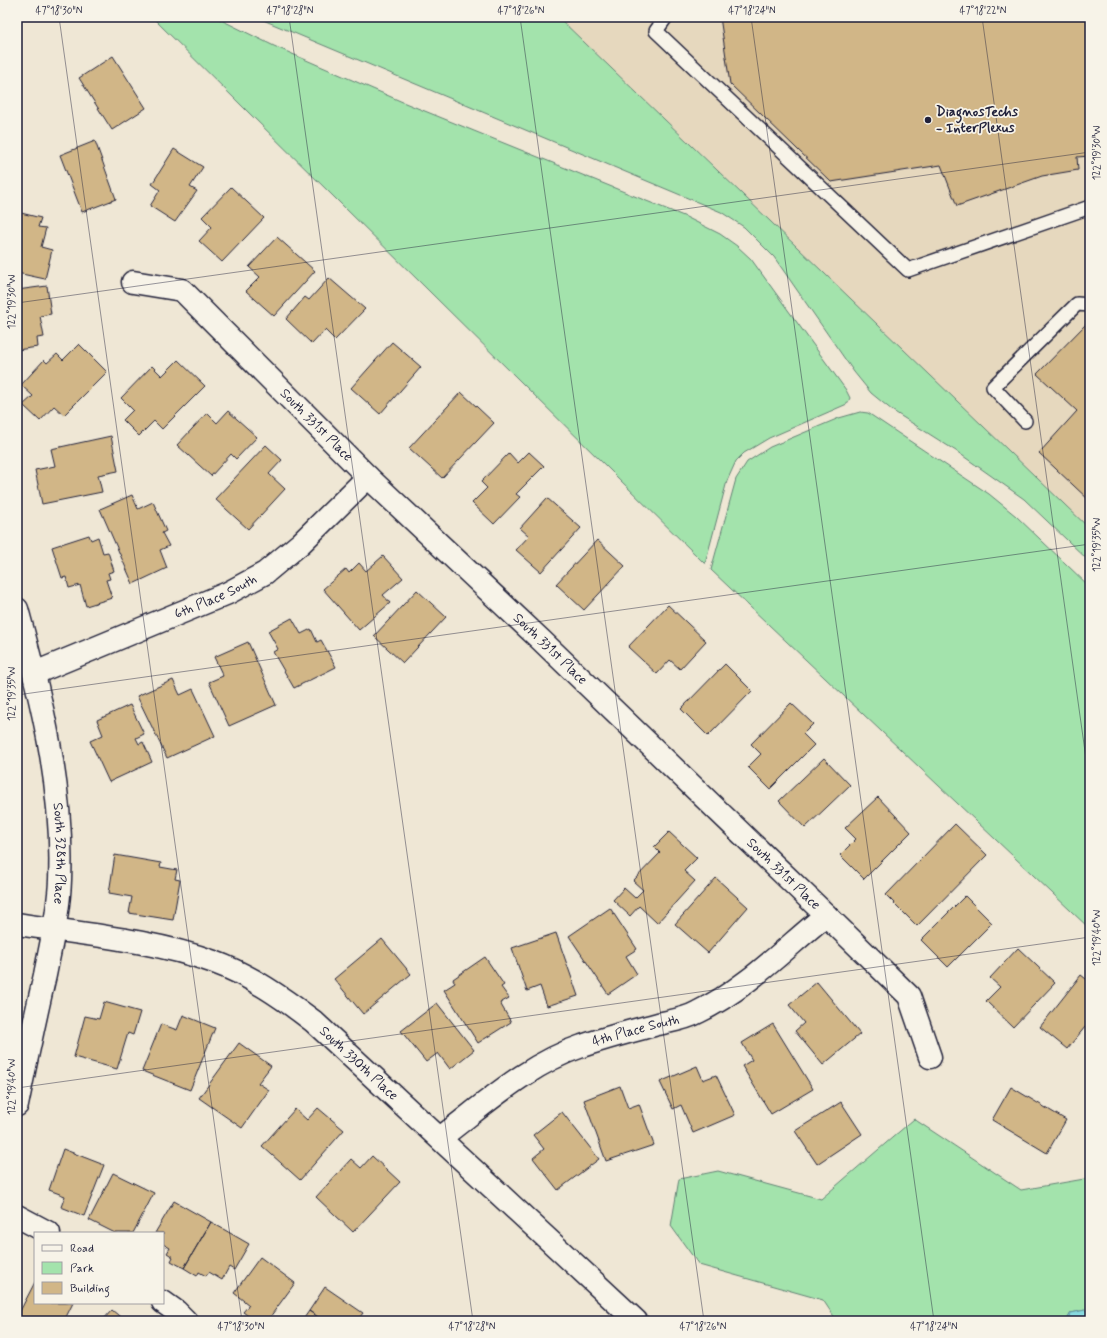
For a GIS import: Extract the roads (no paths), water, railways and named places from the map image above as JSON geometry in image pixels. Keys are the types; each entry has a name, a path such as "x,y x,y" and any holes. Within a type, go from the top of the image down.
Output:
{"street":[{"name":"South 331st Place","path":"133,282 182,290 368,477 548,647 826,915 909,996 930,1057"},
{"name":"6th Place South","path":"35,673 228,593 265,572 301,543 368,477"},
{"name":"South 328th Place","path":"17,609 35,673 50,753 59,815 60,880 54,930 17,1105"},
{"name":"4th Place South","path":"440,1138 525,1074 545,1061 580,1046 696,1013 709,1006 755,974 826,915"},
{"name":"South 330th Place","path":"17,924 176,951 215,962 269,990 313,1022 636,1321"},
{"path":"17,1216 47,1232"},
{"path":"164,1303 186,1321"}],"lane":[{"path":"666,17 656,31 908,270 1090,207"},
{"path":"1025,421 993,387 1077,304 1090,305"}],"water":[{"path":"1085,1310 1090,1313 1090,1321 1066,1321 1071,1313"}],"place":[{"name":"DiagnosTechs - InterPlexus","path":"928,120"}]}
